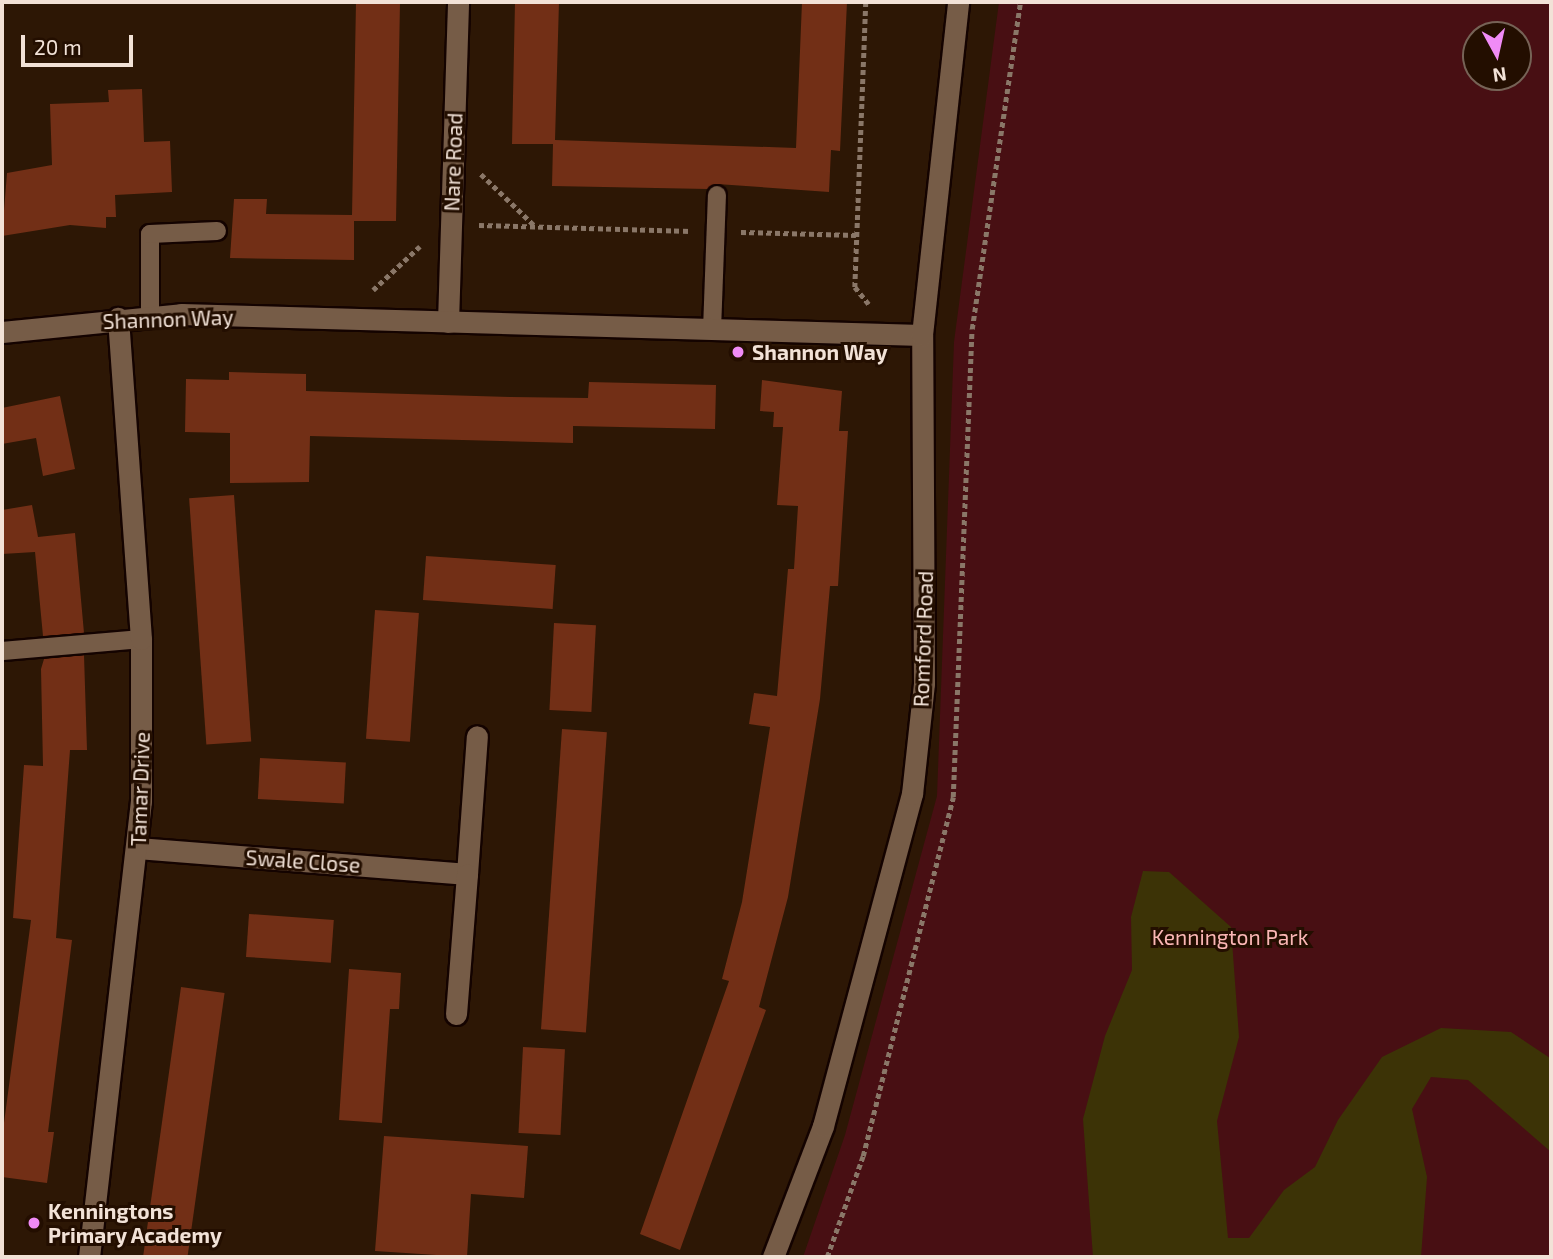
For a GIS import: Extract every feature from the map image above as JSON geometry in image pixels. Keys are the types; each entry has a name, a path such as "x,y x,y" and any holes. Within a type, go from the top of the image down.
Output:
{"street":[{"name":"Nare Road","path":"448,322 458,2"},
{"name":"Romford Road","path":"773,1257 823,1126 912,793 924,657 922,335 958,2"},
{"name":"Shannon Way","path":"2,332 150,316 922,335"},
{"name":"Tamar Drive","path":"89,1257 138,848 141,639 118,318"},
{"path":"456,1014 477,736"},
{"name":"Swale Close","path":"138,848 467,874"}],"lane":[{"path":"712,330 717,195"},
{"path":"150,316 150,234 217,231"},
{"path":"2,651 141,639"}],"path":[{"path":"866,2 855,287 873,310"},
{"path":"453,148 536,227"},
{"path":"343,319 451,220 536,227 856,235"}],"green space":[{"name":"Kennington Park","path":"999,2 1551,2 1551,1257 803,1257 845,1135 937,796 954,342"}],"shaded area":[{"path":"1143,871 1169,872 1231,927 1239,1037 1217,1121 1228,1238 1249,1238 1284,1190 1315,1167 1338,1120 1382,1057 1441,1028 1511,1032 1550,1058 1551,1152 1468,1080 1431,1077 1412,1109 1427,1177 1421,1257 1093,1257 1083,1119 1105,1036 1132,970 1131,917"}],"building":[{"path":"356,2 400,2 396,221 354,221 354,260 230,258 234,199 267,199 266,214 352,215"},
{"path":"515,2 559,2 555,140 796,148 802,2 847,2 840,151 831,150 829,192 717,184 708,189 552,186 553,144 512,144"},
{"path":"142,89 144,142 170,141 172,192 115,195 116,217 106,217 106,228 70,225 2,236 7,173 52,165 50,104 109,102 108,90"},
{"path":"229,372 306,374 306,391 511,397 588,398 589,382 716,385 715,429 573,426 573,443 310,436 309,482 230,483 230,433 185,432 186,379 229,380"},
{"path":"762,380 842,391 839,431 848,431 838,586 830,586 820,699 788,897 759,1007 766,1010 680,1250 640,1234 729,981 722,979 742,902 770,727 749,724 754,693 777,696 788,569 794,569 798,506 777,505 783,427 773,427 774,412 760,411"},
{"path":"60,396 75,469 43,476 36,438 2,444 2,408"},
{"path":"234,495 251,741 206,745 189,498"},
{"path":"32,505 38,537 75,533 84,633 43,636 35,552 2,554 2,510"},
{"path":"426,556 556,565 553,609 423,600"},
{"path":"375,610 419,613 410,742 366,739"},
{"path":"554,623 596,625 591,712 549,710"},
{"path":"84,655 87,750 70,750 56,938 72,940 48,1132 54,1132 47,1183 2,1177 2,1138 31,920 13,918 24,765 43,766 41,669 44,659"},
{"path":"562,729 607,732 586,1032 541,1029"},
{"path":"260,758 346,763 344,803 258,799"},
{"path":"249,914 334,920 331,963 246,957"},
{"path":"349,969 401,973 399,1009 390,1009 382,1123 339,1120"},
{"path":"181,987 225,993 187,1257 143,1256"},
{"path":"523,1047 565,1049 560,1135 518,1133"},
{"path":"384,1136 528,1146 524,1198 471,1194 467,1257 375,1251"}],"place":[{"name":"Shannon Way","path":"738,352"},
{"name":"Kenningtons Primary Academy","path":"34,1223"}]}
